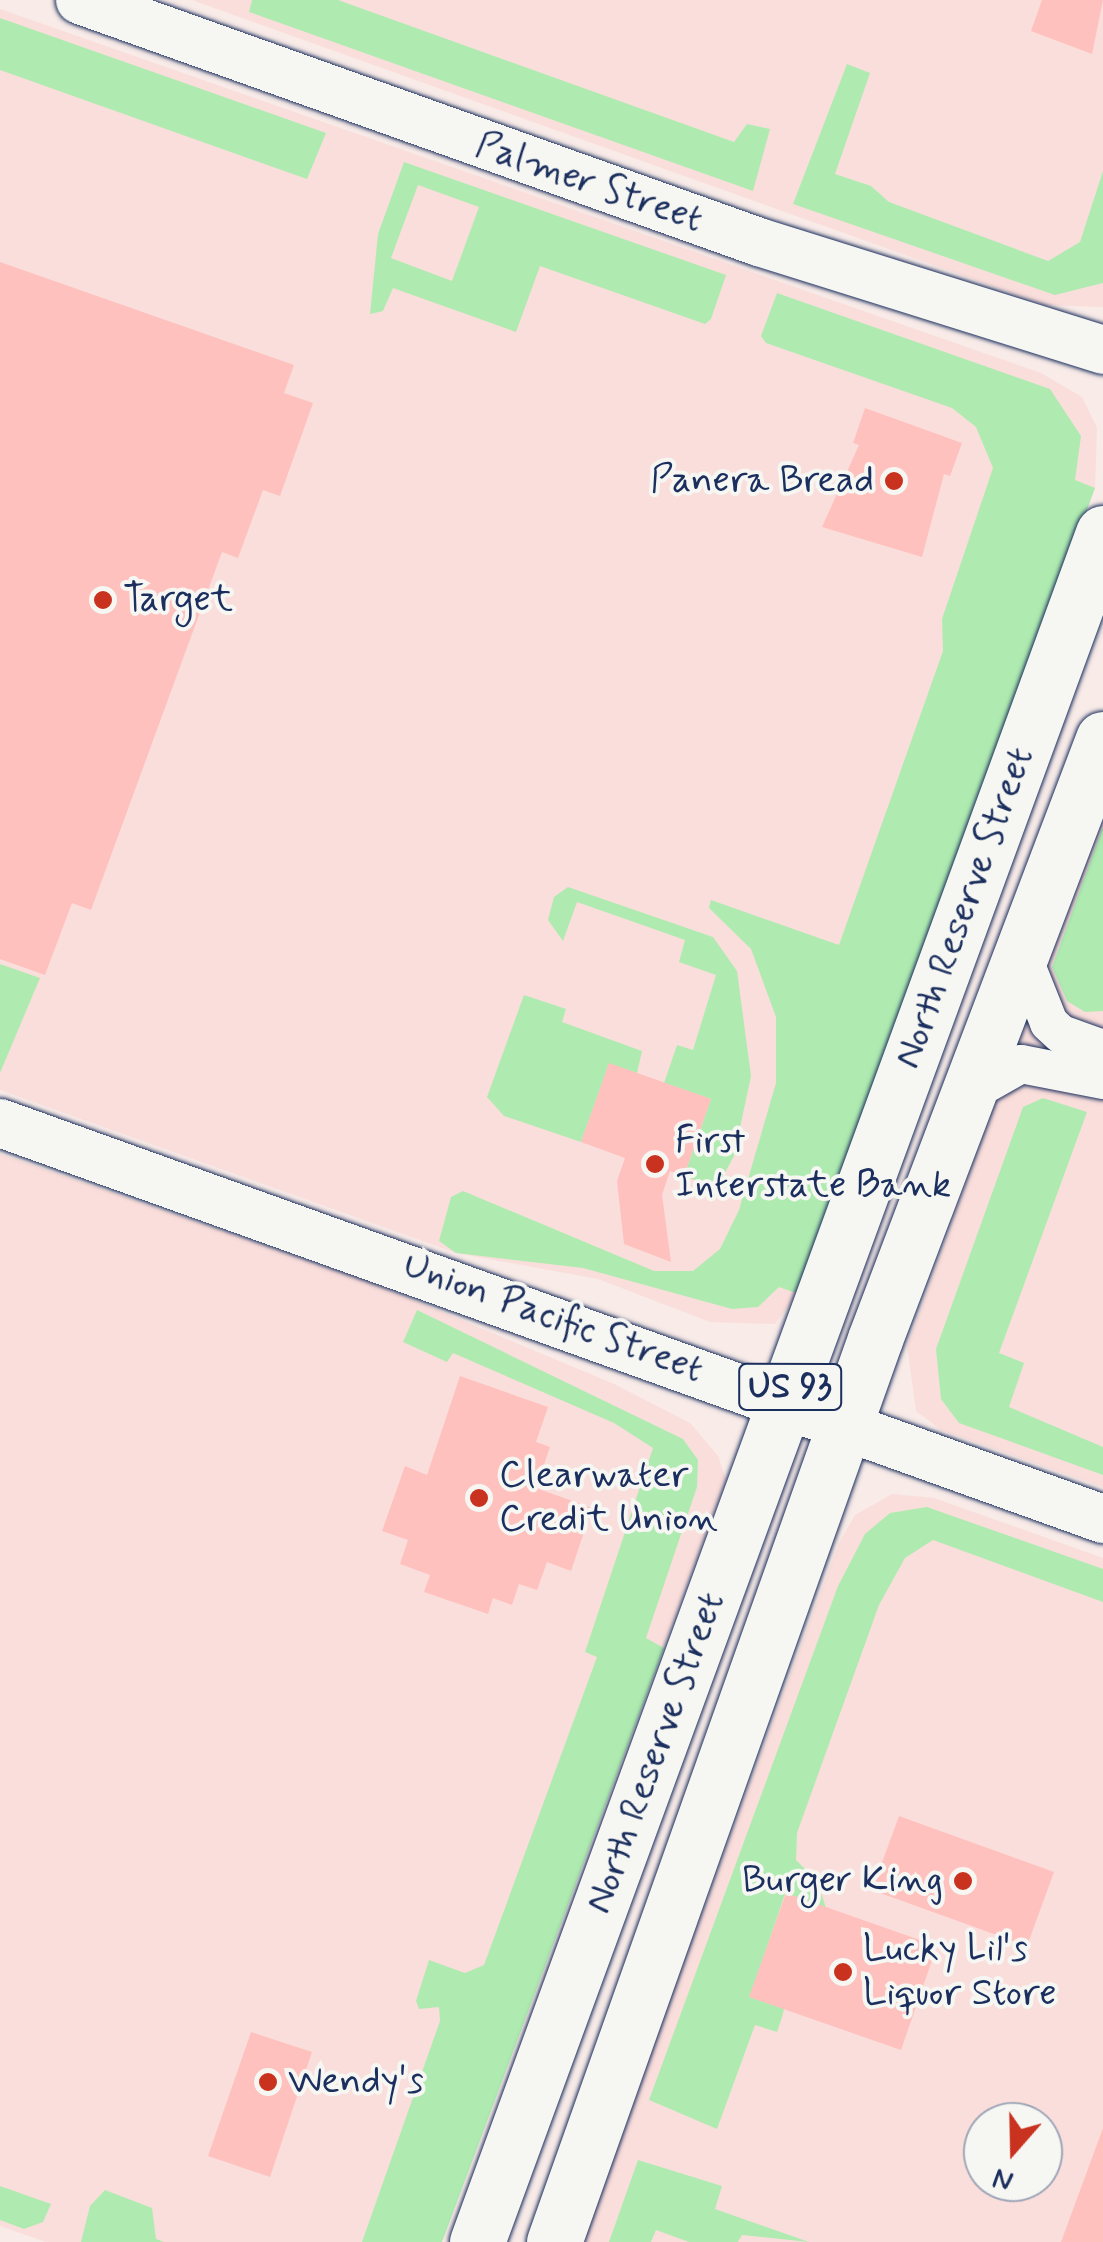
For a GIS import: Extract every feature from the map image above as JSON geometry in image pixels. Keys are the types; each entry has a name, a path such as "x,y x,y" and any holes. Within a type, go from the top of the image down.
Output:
{"highway":[{"name":"North Reserve Street","path":"476,2242 1103,532"},
{"name":"North Reserve Street","path":"554,2242 847,1422 1103,739"}],"street":[{"name":"Palmer Street","path":"80,0 722,229 1103,350"},
{"path":"1022,956 1049,1022 1061,1034 1103,1049"},
{"path":"968,1094 1021,1064 1103,1080"},
{"name":"Union Pacific Street","path":"0,1123 847,1422 1103,1519"}],"shaded area":[{"path":"192,0 1103,0 1103,307 1045,305"},
{"path":"0,9 1041,373 1082,397 1097,428 1095,488 794,1299 775,1324 710,1322 598,1279 456,1253 0,1090"},
{"path":"1103,806 1103,1487 941,1430 916,1411 907,1346"},
{"path":"0,1154 368,1281 614,1384 690,1423 718,1456 726,1479 442,2242 46,2242 0,2226"},
{"path":"892,1494 934,1498 1103,1558 1103,2242 580,2242 839,1543 855,1515"}],"green space":[{"path":"252,0 338,0 734,142 747,124 770,129 753,191 249,12"},
{"path":"0,18 326,133 307,179 0,70"},
{"path":"847,64 870,73 835,174 871,186 889,202 1048,261 1080,242 1103,171 1103,283 1055,295 793,204"},
{"path":"404,162 726,275 711,319 705,324 540,266 516,332 393,288 383,311 370,314 378,234","holes":["418,185 479,207 452,281 391,258"]},
{"path":"777,293 1050,389 1081,436 1075,480 1095,488 796,1293 779,1287 758,1307 732,1309 583,1268 456,1253 439,1241 451,1197 463,1191 654,1271 693,1271 720,1249 739,1210 776,1083 776,1017 751,949 709,908 711,900 839,945 943,651 942,619 993,468 976,427 952,408 766,343 761,336"},
{"path":"1103,827 1103,1011 1085,1012 1067,1001 1052,967"},
{"path":"568,887 713,937 737,971 751,1076 734,1156 722,1178 705,1184 684,1176 711,1099 664,1083 677,1045 693,1050 716,975 679,962 685,940 577,902 563,941 548,920 554,897"},
{"path":"0,964 40,978 0,1073"},
{"path":"524,995 566,1009 562,1022 642,1051 637,1073 609,1064 581,1142 504,1116 487,1097"},
{"path":"1043,1098 1087,1112 999,1353 1024,1363 1009,1407 1103,1447 1103,1475 959,1423 941,1399 936,1349 1023,1107"},
{"path":"417,1310 683,1439 698,1460 697,1487 646,1638 664,1648 442,2242 362,2242 440,2021 439,2007 419,2009 416,2001 429,1960 465,1973 484,1965 597,1657 585,1652 653,1448 614,1423 453,1353 447,1362 403,1342"},
{"path":"927,1507 1103,1569 1103,1602 933,1540 905,1558 879,1605 797,1833 796,1860 817,1881 826,1908 785,1894 750,1997 784,2009 782,2017 777,2032 755,2025 717,2129 649,2100 838,1586 865,1534 890,1513"},
{"path":"638,2160 722,2186 715,2209 809,2242 742,2235 738,2242 689,2242 656,2230 651,2242 609,2242"},
{"path":"0,2186 51,2204 43,2222 24,2229 0,2220"},
{"path":"105,2190 152,2208 156,2239 164,2242 81,2242 90,2206"}],"building":[{"path":"1042,0 1103,0 1092,54 1031,31"},
{"name":"Target","path":"0,262 294,365 284,393 313,403 280,496 263,490 238,558 222,552 91,910 72,903 45,975 0,959"},
{"name":"Panera Bread","path":"865,408 962,443 950,476 944,474 922,557 822,527 859,445 853,443"},
{"name":"First Interstate Bank","path":"609,1063 711,1099 684,1176 670,1171 662,1195 671,1262 624,1244 617,1181 625,1158 581,1142"},
{"name":"Clearwater Credit Union","path":"460,1376 548,1407 536,1442 550,1447 536,1488 592,1508 571,1571 547,1562 537,1590 519,1584 512,1605 493,1598 488,1614 424,1592 430,1575 400,1564 408,1540 382,1531 405,1466 427,1475"},
{"name":"Burger King","path":"899,1816 1054,1872 1027,1946 872,1890"},
{"name":"Lucky Lil's Liquor Store","path":"786,1893 937,1946 901,2050 749,1997"},
{"name":"Wendy's","path":"251,2032 312,2052 270,2177 208,2156"},
{"path":"1103,2128 1103,2242 1061,2242"}],"place":[{"name":"Panera Bread","path":"894,481"},
{"name":"Target","path":"103,600"},
{"name":"First Interstate Bank","path":"655,1164"},
{"name":"Clearwater Credit Union","path":"479,1498"},
{"name":"Burger King","path":"963,1881"},
{"name":"Lucky Lil's Liquor Store","path":"843,1972"},
{"name":"Wendy's","path":"268,2082"}]}
